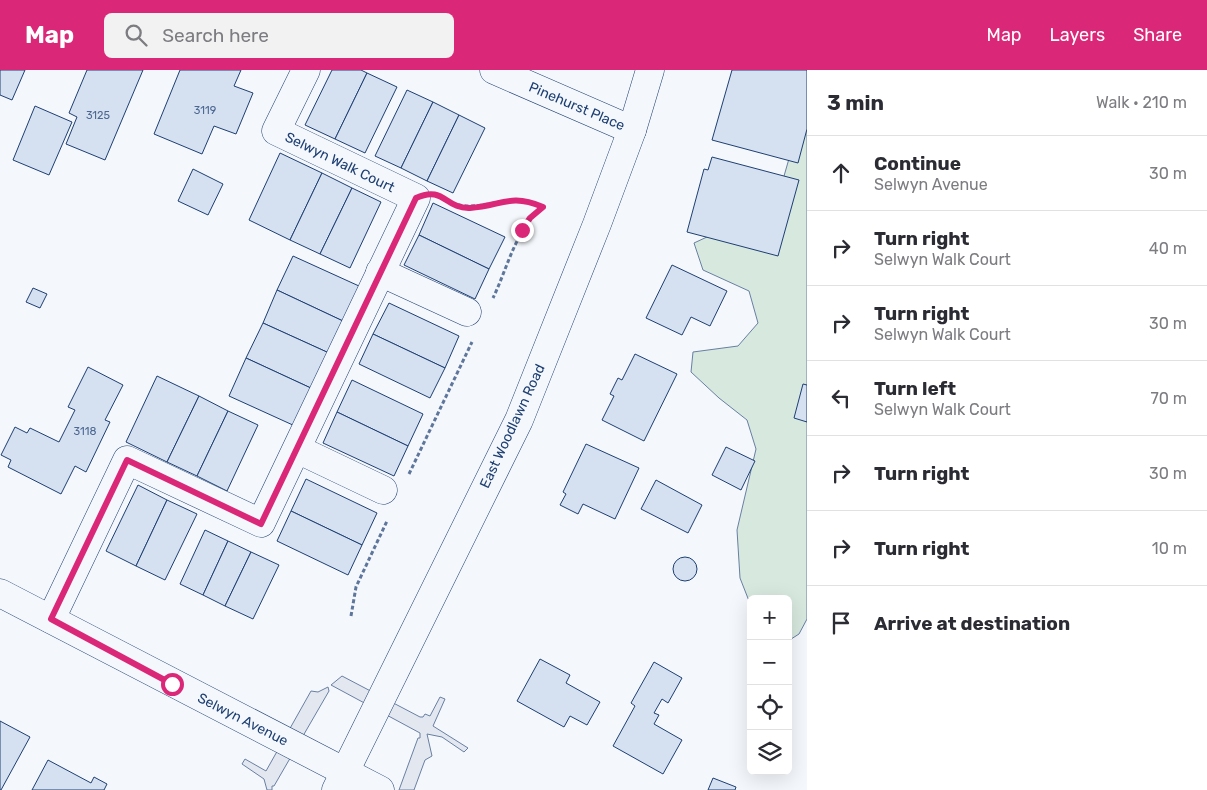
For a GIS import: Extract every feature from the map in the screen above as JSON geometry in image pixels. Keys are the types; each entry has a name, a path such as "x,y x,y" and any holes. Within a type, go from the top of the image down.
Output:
{"street":[{"name":"Selwyn Walk Court","path":"306,70 276,131 416,198"},
{"name":"Pinehurst Place","path":"494,70 632,130"},
{"name":"East Woodlawn Road","path":"341,780 519,420 569,296 632,130 650,70"},
{"path":"51,619 127,460 261,524 416,198"},
{"path":"380,272 478,308"},
{"path":"297,449 394,486"},
{"name":"Selwyn Avenue","path":"0,593 157,676 341,780 380,790"}],"path":[{"path":"416,198 428,192 470,208 518,199 543,207 530,218 522,230 478,308"},
{"path":"394,486 473,339"},
{"path":"351,616 356,587 388,517"}],"shaded area":[{"path":"807,96 807,619 799,634 792,638 792,595 747,596 740,578 737,530 756,449 747,420 719,398 691,372 693,352 738,346 758,323 749,291 703,270 694,243 735,224 780,190"},
{"path":"342,676 420,717 423,717 425,714 430,716 440,697 445,699 433,726 468,748 464,752 442,737 427,734 432,756 425,760 414,790 399,790 418,738 420,738 420,733 331,685"},
{"path":"328,687 329,691 274,786 272,786 272,790 267,790 264,779 242,764 245,759 266,771 311,691 318,692"}],"building":[{"path":"0,70 25,70 12,100 0,95"},
{"path":"87,70 143,70 105,160 66,144 77,117 69,113"},
{"path":"180,70 241,70 234,86 253,93 236,134 214,126 202,154 154,134"},
{"path":"332,70 361,70 367,73 335,139 305,125"},
{"path":"732,70 807,70 807,129 798,163 712,140"},
{"path":"367,73 397,87 365,153 335,139"},
{"path":"407,90 433,102 401,168 375,156"},
{"path":"433,102 459,115 427,181 401,168"},
{"path":"35,106 72,122 49,175 13,160"},
{"path":"459,115 485,128 453,193 427,181"},
{"path":"280,153 322,173 290,240 249,220"},
{"path":"712,157 799,180 778,256 687,232 704,169 708,170"},
{"path":"193,169 223,184 208,215 178,201"},
{"path":"322,173 352,188 320,254 290,240"},
{"path":"352,188 381,202 350,268 320,254"},
{"path":"433,203 505,237 489,269 419,235"},
{"path":"419,235 489,269 475,299 404,265"},
{"path":"293,256 359,286 343,321 277,290"},
{"path":"672,265 727,291 710,326 691,317 682,335 646,318"},
{"path":"33,288 47,294 40,308 26,302"},
{"path":"277,290 343,321 329,353 263,323"},
{"path":"389,303 459,336 445,368 373,334"},
{"path":"263,323 329,353 313,389 246,358"},
{"path":"373,334 445,368 430,398 359,364"},
{"path":"635,354 677,374 644,441 602,420 614,396 610,394 618,378 622,380"},
{"path":"246,358 313,389 295,426 229,396"},
{"path":"88,367 123,385 105,420 110,422 86,472 75,466 61,494 8,467 11,460 1,455 15,427 27,433 30,428 59,442 75,410 68,407"},
{"path":"157,376 199,396 167,462 126,442"},
{"path":"352,380 423,414 408,446 337,412"},
{"path":"803,384 807,385 807,422 794,418"},
{"path":"199,396 228,411 197,476 167,462"},
{"path":"228,411 258,425 227,491 197,476"},
{"path":"337,412 408,446 394,476 323,443"},
{"path":"586,444 639,468 615,519 583,504 578,514 560,505 566,494 563,492"},
{"path":"726,447 755,461 741,490 712,475"},
{"path":"306,479 377,513 362,545 291,511"},
{"path":"656,480 702,505 688,533 641,509"},
{"path":"138,485 167,500 136,566 106,551"},
{"path":"167,500 197,514 165,580 136,566"},
{"path":"291,511 362,545 348,575 277,541"},
{"path":"205,530 228,541 203,595 180,584"},
{"path":"228,541 251,552 225,606 203,595"},
{"path":"251,552 279,565 253,619 225,606"},
{"path":"685,557 693,561 697,569 693,577 685,581 677,577 673,569 677,561"},
{"path":"540,659 570,675 566,683 600,702 587,725 570,716 564,727 517,701"},
{"path":"654,662 682,678 668,703 662,699 654,713 659,715 654,724 682,740 663,774 613,746 635,706 631,703"},
{"path":"0,721 30,737 1,790 0,790"},
{"path":"48,760 91,783 94,777 107,784 104,790 32,790"},
{"path":"713,778 736,787 735,790 708,790"}],"route":[{"path":"172,684 51,619 127,460 261,524 416,198 428,192 470,208 518,199 543,207 530,218 522,230"}]}
